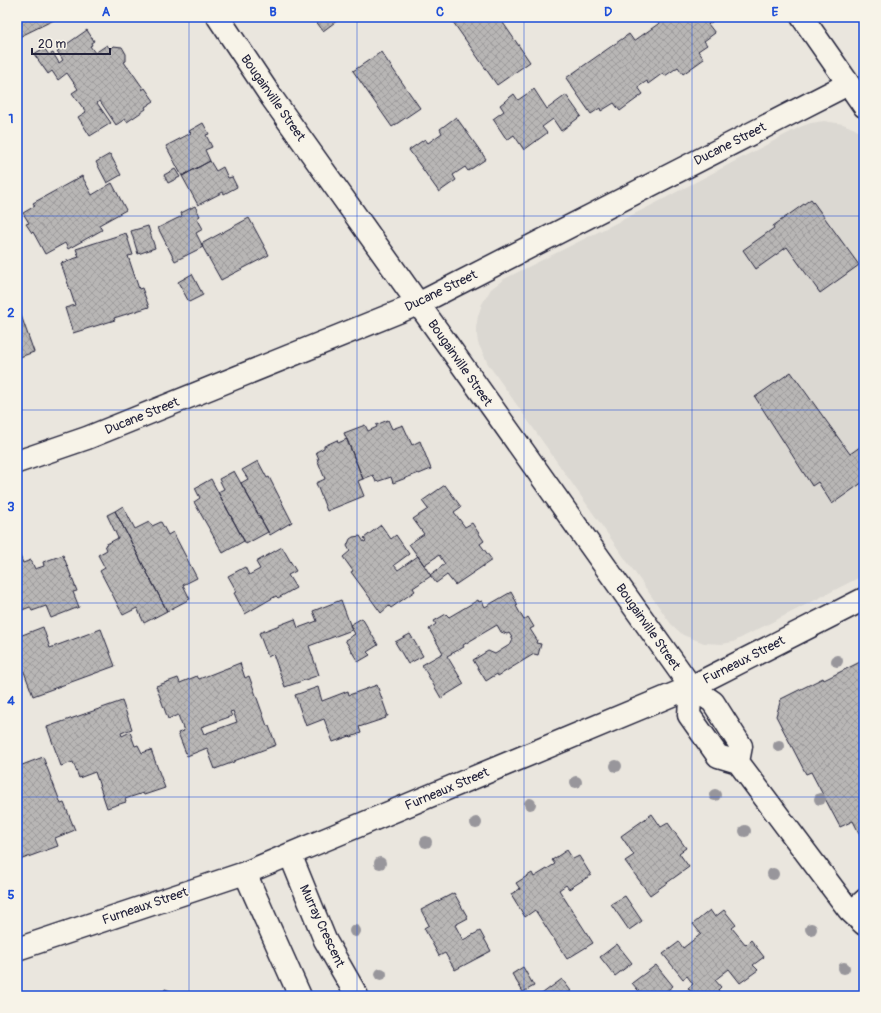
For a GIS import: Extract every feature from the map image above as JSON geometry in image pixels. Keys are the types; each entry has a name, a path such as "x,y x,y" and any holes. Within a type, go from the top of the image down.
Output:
{"street":[{"name":"Bougainville Street","path":"218,17 272,98 691,687"},
{"path":"802,17 864,106"},
{"name":"Ducane Street","path":"17,462 87,438 418,304 848,84"},
{"name":"Furneaux Street","path":"17,949 245,873 691,687 864,599"},
{"path":"691,687 689,715 718,756 738,762 859,910"},
{"name":"Murray Crescent","path":"290,854 325,940 357,996"},
{"path":"245,873 300,996"}],"shaded area":[{"path":"824,121 843,124 855,129 864,136 864,575 733,642 722,644 704,643 683,635 671,624 488,364 478,343 476,328 478,316 482,304 491,289 504,279 654,204 800,127 811,123"}],"building":[{"path":"27,17 60,17 17,38 17,22"},
{"path":"313,17 342,17 323,31"},
{"path":"459,17 499,17 530,62 497,85 453,22"},
{"path":"668,17 709,17 712,22 708,24 715,33 704,41 707,45 698,51 704,59 683,74 678,67 665,76 663,73 648,84 647,81 638,87 643,94 620,111 614,103 601,111 600,108 591,114 566,78 629,34 634,41"},
{"path":"87,30 94,41 90,46 95,53 107,45 110,49 113,46 122,47 126,54 126,61 124,62 143,88 141,89 142,90 145,88 154,101 145,107 146,109 127,122 125,119 116,125 100,101 97,103 111,123 90,136 78,117 86,112 72,93 78,89 67,73 58,80 52,71 48,74 34,54 44,48 49,55 53,53 59,63 63,60 57,51"},
{"path":"381,52 420,108 392,127 353,71"},
{"path":"534,89 547,109 566,95 581,116 561,131 553,119 542,127 547,133 524,150 514,135 507,140 493,119 504,111 500,105 514,94 518,100"},
{"path":"456,117 486,159 468,171 465,167 453,175 456,180 439,192 409,150 425,139 428,143 442,133 440,129"},
{"path":"203,123 209,134 206,135 212,147 205,150 210,161 182,176 166,146 191,133 189,131"},
{"path":"110,154 121,175 107,183 96,162"},
{"path":"210,161 216,171 223,167 228,178 232,177 237,187 224,194 223,192 198,205 182,176"},
{"path":"175,169 180,177 168,183 164,175"},
{"path":"82,176 92,195 112,183 126,210 99,225 102,230 68,249 65,243 45,254 33,232 32,233 26,224 29,223 23,213 35,206 33,203"},
{"path":"811,199 859,265 820,293 787,247 756,269 743,250"},
{"path":"195,206 200,216 197,218 203,229 196,233 203,247 175,261 158,228 182,216 181,213"},
{"path":"249,218 269,255 221,280 201,244"},
{"path":"148,226 155,248 138,254 131,231"},
{"path":"126,233 133,255 128,256 139,289 142,288 149,307 114,318 115,320 73,333 65,308 75,305 61,263 79,257 76,249"},
{"path":"192,274 203,295 189,302 178,282"},
{"path":"17,304 34,352 17,358"},
{"path":"791,372 850,454 864,444 864,484 863,482 832,504 818,482 812,486 755,397"},
{"path":"388,420 392,429 403,425 412,445 420,441 431,469 393,483 391,477 376,482 373,475 363,479 344,433 365,425 368,431 377,427 376,425"},
{"path":"347,439 363,479 358,481 364,496 327,511 316,483 325,479 317,459 319,459 316,452 324,448 324,446 337,440 338,443"},
{"path":"258,461 267,478 269,477 292,522 270,535 241,483 248,479 242,470"},
{"path":"234,471 268,532 246,544 218,492 224,489 219,479"},
{"path":"211,479 244,541 223,553 194,502 200,498 195,488"},
{"path":"445,485 461,507 454,512 465,527 472,523 484,541 480,544 492,560 455,585 447,575 436,583 430,575 445,564 439,555 424,565 409,544 424,534 413,519 428,509 422,501"},
{"path":"123,506 135,529 149,522 152,526 161,522 168,535 173,532 197,578 183,585 190,599 167,611 115,511"},
{"path":"115,511 167,611 144,623 137,608 123,615 100,571 105,568 98,555 107,550 105,545 118,538 107,515"},
{"path":"381,525 391,539 396,535 409,554 394,565 398,570 418,556 431,576 413,588 415,591 391,608 389,606 381,613 351,572 353,571 343,557 350,551 347,546 350,539 360,536 364,542 366,541 364,538"},
{"path":"282,547 296,571 288,575 296,588 278,598 276,596 245,614 234,593 237,592 228,576 245,567 249,575 260,569 256,562"},
{"path":"17,549 23,563 31,560 35,569 44,566 43,562 63,555 77,591 73,592 79,607 51,618 46,606 32,611 30,607 17,612"},
{"path":"511,592 518,605 516,606 524,620 528,617 534,627 530,629 537,640 536,643 541,644 538,655 534,654 498,676 497,674 486,681 473,660 488,651 495,654 511,644 513,639 509,633 507,634 501,632 497,625 463,645 464,647 447,656 464,684 441,698 422,665 443,653 429,629 436,624 434,621 446,614 449,617 478,600 479,602 482,601 485,607"},
{"path":"341,600 352,630 309,646 319,675 285,687 273,654 268,657 259,633 295,619 298,628 317,621 313,611"},
{"path":"362,618 378,645 367,652 370,655 358,662 345,640 355,634 350,625"},
{"path":"43,627 50,648 101,629 115,666 33,696 17,653 17,637"},
{"path":"410,634 423,656 408,664 395,642"},
{"path":"864,660 864,843 853,821 840,827 811,772 806,774 776,716 781,699"},
{"path":"240,663 245,678 249,676 267,726 269,726 276,745 215,769 207,748 187,756 178,733 184,731 178,715 168,719 156,686 178,678 180,683 197,676 199,679","holes":["233,711 237,722 204,734 201,727 232,716 230,712"]},
{"path":"377,685 388,716 359,727 361,733 333,742 324,719 306,726 295,695 318,687 322,701 348,691 349,695"},
{"path":"122,701 132,729 121,733 122,736 130,732 135,746 138,745 142,753 151,750 165,788 125,799 126,802 107,808 95,772 79,778 73,762 61,766 47,727"},
{"path":"43,757 61,804 64,803 75,830 55,838 58,846 17,861 17,767"},
{"path":"652,814 661,827 668,823 686,848 679,853 689,867 650,895 625,861 634,855 621,836"},
{"path":"567,850 573,859 579,856 591,875 569,889 566,885 559,890 593,943 567,959 535,910 525,917 511,894 520,889 516,883 532,873 534,877 555,864 552,860"},
{"path":"454,893 468,918 455,925 463,940 480,931 491,951 455,970 445,953 439,956 424,928 429,925 421,910"},
{"path":"625,896 642,921 629,930 611,904"},
{"path":"710,910 715,917 724,910 736,925 732,928 746,945 751,940 764,957 753,965 758,970 740,983 729,969 715,980 721,987 718,990 723,996 694,996 688,988 693,984 687,976 683,979 663,954 679,942 683,948 701,934 693,924"},
{"path":"617,944 632,963 615,976 600,957"},
{"path":"656,965 673,986 660,996 643,996 632,983"},
{"path":"523,967 534,986 523,992 512,974"},
{"path":"562,979 571,991 564,996 539,996"},
{"path":"165,989 184,996 162,996"}]}
